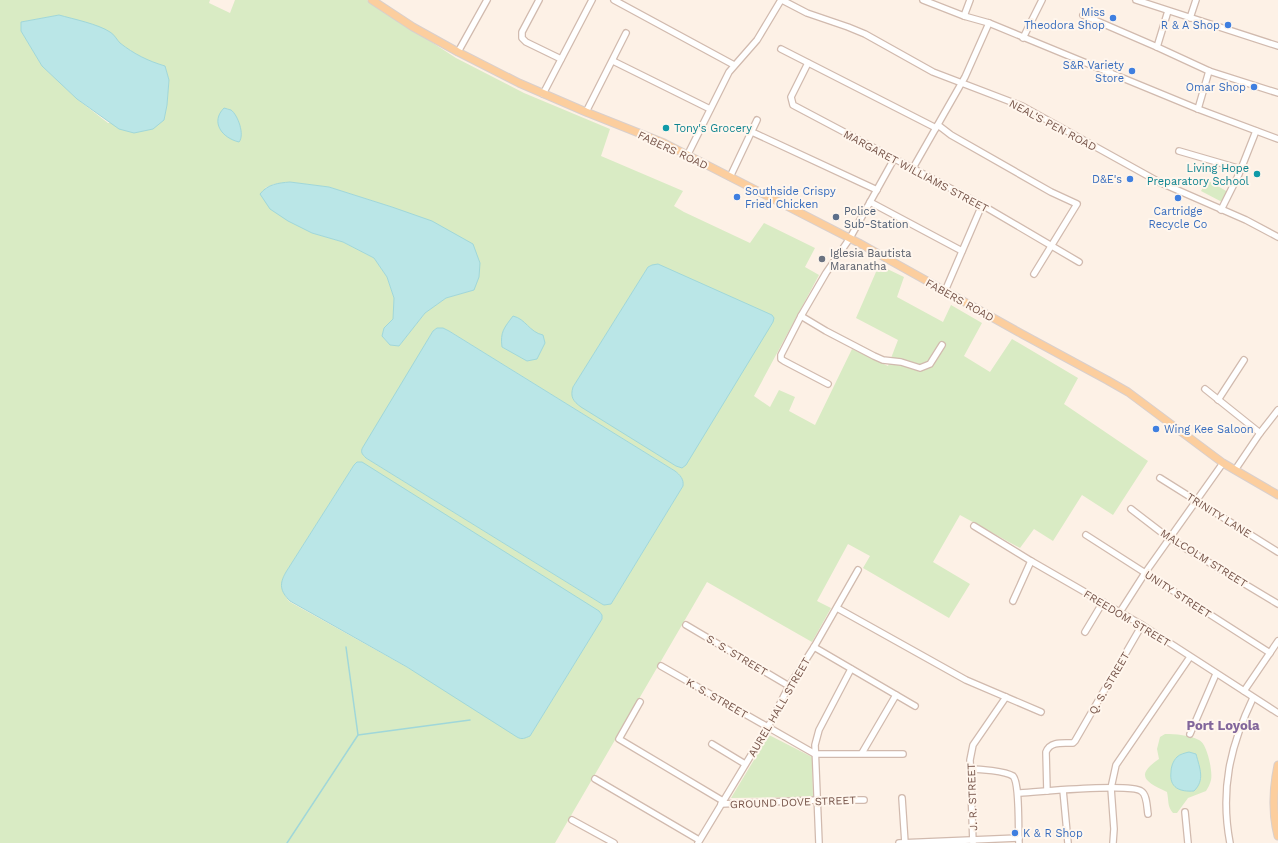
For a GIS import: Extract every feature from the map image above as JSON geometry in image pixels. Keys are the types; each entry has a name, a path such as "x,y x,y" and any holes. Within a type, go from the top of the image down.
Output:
{"main road":[{"name":"FABERS ROAD","path":"372,0 413,27 458,52 543,94 688,154 850,238 1128,392 1223,464 1278,495"},
{"path":"1278,765 1274,793 1274,812 1278,836"}],"street":[{"path":"458,52 487,0"},
{"path":"539,0 522,32 522,38 526,42 561,60"},
{"path":"543,94 592,0"},
{"path":"614,0 734,64"},
{"path":"688,154 729,72 734,64 757,40 782,0"},
{"name":"NEAL'S PEN ROAD","path":"782,0 807,13 848,26 865,34 926,69 1030,110 1142,173 1246,220 1278,237"},
{"path":"923,0 964,16 989,23 1198,109 1278,139"},
{"path":"964,16 970,0"},
{"path":"1023,38 1042,0"},
{"path":"1136,0 1278,46"},
{"path":"1190,18 1196,0"},
{"path":"1157,47 1168,11"},
{"path":"1083,15 1209,71 1278,93"},
{"path":"913,168 962,83 989,23"},
{"path":"586,112 626,33"},
{"path":"781,49 937,126 1051,192 1077,204 1034,274"},
{"path":"613,61 710,109"},
{"name":"MARGARET WILLIAMS STREET","path":"808,63 791,97 793,105 982,205 1079,262"},
{"path":"1198,109 1209,71"},
{"path":"730,177 757,120"},
{"path":"1221,210 1241,169 1256,131"},
{"path":"752,132 877,190"},
{"path":"1179,151 1241,169"},
{"path":"828,384 781,359 783,351 801,316 826,273 850,238 894,159"},
{"path":"870,202 962,251"},
{"path":"945,291 982,205"},
{"path":"801,316 826,331 883,360 901,362 920,368 930,364 942,345"},
{"path":"1218,400 1244,360"},
{"path":"1205,389 1260,434"},
{"path":"1235,470 1278,410"},
{"path":"1120,612 1145,573 1223,464"},
{"name":"TRINITY LANE","path":"1160,478 1278,552"},
{"name":"MALCOLM STREET","path":"1131,509 1170,539 1278,604"},
{"name":"FREEDOM STREET","path":"974,526 1031,561 1142,625 1278,713"},
{"name":"UNITY STREET","path":"1086,534 1270,653"},
{"path":"1013,601 1031,561"},
{"name":"AUREL HALL STREET","path":"699,842 768,727 789,686 814,647 858,570"},
{"path":"1084,632 1103,602"},
{"path":"837,608 966,680 1041,712"},
{"name":"S. S. STREET","path":"686,625 789,686"},
{"name":"Q. S. STREET","path":"1047,791 1046,752 1050,745 1073,743 1142,625"},
{"path":"1244,691 1278,641"},
{"path":"814,647 915,706"},
{"path":"1113,843 1114,829 1111,788 1116,765 1190,657"},
{"name":"K. S. STREET","path":"661,666 815,754"},
{"path":"819,843 815,745 819,730 851,669"},
{"path":"1190,734 1216,674"},
{"path":"862,753 896,695"},
{"name":"J. R. STREET","path":"973,841 970,769 973,745 1006,697"},
{"path":"1230,843 1226,806 1229,768 1239,731 1254,698"},
{"name":"GROUND DOVE STREET","path":"640,702 619,739 722,803 864,800"},
{"path":"712,744 745,764"},
{"path":"815,754 904,754"},
{"path":"899,843 1019,840 1018,793 1016,781 1013,776 970,769"},
{"path":"595,779 699,842"},
{"path":"1018,793 1111,788 1140,790 1144,793 1148,814"},
{"path":"1063,790 1068,843"},
{"path":"902,798 905,842"},
{"path":"1185,812 1188,843"},
{"path":"572,820 614,843"}],"green space":[{"path":"0,0 210,0 209,3 230,13 235,0 367,0 456,58 524,93 610,129 601,156 683,191 674,206 684,212 750,243 764,223 815,248 805,267 819,275 754,396 770,407 779,390 795,397 789,411 815,425 852,349 888,366 898,340 856,318 879,265 904,277 897,297 943,322 951,305 982,323 964,356 990,372 1012,339 1078,378 1064,404 1148,461 1113,515 1082,495 1053,541 1034,529 1020,548 960,515 933,562 970,584 949,618 863,568 870,556 848,544 817,601 831,608 812,642 707,582 555,843 0,843","holes":["59,15 110,32 116,40 128,49 148,61 165,66 169,80 164,120 108,123 77,99 42,66 21,31 21,22","290,182 329,187 392,207 474,290 446,298 425,313 399,346 390,345 382,336 384,328 393,319 394,298 387,277 374,258 343,242 312,233 265,188 274,184","652,265 682,468 676,466 575,402 573,387 648,267","527,325 535,333 513,352 502,347","437,328 443,328 675,471 681,477 683,486 611,604 604,605 366,458 362,453 433,331","354,465 602,619 530,736 290,602 283,591 283,580 286,572"]},
{"path":"1207,180 1228,192 1222,202 1201,191"},
{"path":"1165,734 1182,735 1202,742 1205,746 1210,765 1211,780 1206,791 1188,798 1177,813 1173,813 1170,808 1167,792 1149,782 1145,774 1151,765 1159,759 1157,749 1160,737"},
{"path":"769,735 812,757 813,797 731,798"}],"water":[{"path":"59,15 105,29 131,51 165,66 169,80 164,120 153,129 134,133 119,129 77,99 42,66 21,31 21,22"},
{"path":"224,108 231,110 238,120 241,130 241,139 239,142 228,137 220,129 218,119"},
{"path":"290,182 329,187 392,207 432,221 473,244 480,263 479,277 474,290 446,298 425,313 399,346 390,345 382,336 384,328 393,319 394,298 387,277 374,258 343,242 312,233 288,221 270,209 260,194 270,186"},
{"path":"658,264 772,315 774,318 686,465 682,468 676,466 581,407 574,401 572,396 573,387 648,267"},
{"path":"513,316 521,320 534,331 543,335 545,343 537,359 527,361 502,347 503,330"},
{"path":"437,328 443,328 449,331 675,471 681,477 683,486 611,604 602,604 366,458 363,454 363,447 433,331"},
{"path":"357,462 362,462 599,611 602,615 602,619 530,736 522,739 517,737 407,667 290,601 282,591 282,580 286,572"},
{"path":"1189,752 1196,754 1201,778 1200,783 1194,791 1184,791 1176,788 1172,782 1171,770 1173,762 1178,756"}],"waterway":[{"path":"287,843 358,735 346,647"},
{"path":"358,735 470,720"}],"place":[{"name":"Miss Theodora Shop","path":"1113,18"},
{"name":"R & A Shop","path":"1228,25"},
{"name":"S&R Variety Store","path":"1132,71"},
{"name":"Omar Shop","path":"1254,87"},
{"name":"Tony's Grocery","path":"666,128"},
{"name":"Living Hope Preparatory School","path":"1257,174"},
{"name":"D&E's","path":"1130,179"},
{"name":"Southside Crispy Fried Chicken","path":"737,197"},
{"name":"Cartridge Recycle Co","path":"1178,198"},
{"name":"Police Sub-Station","path":"836,217"},
{"name":"Iglesia Bautista Maranatha","path":"822,259"},
{"name":"Wing Kee Saloon","path":"1156,429"},
{"name":"K & R Shop","path":"1015,833"}],"district":[{"name":"Port Loyola","path":"1223,725"}]}
